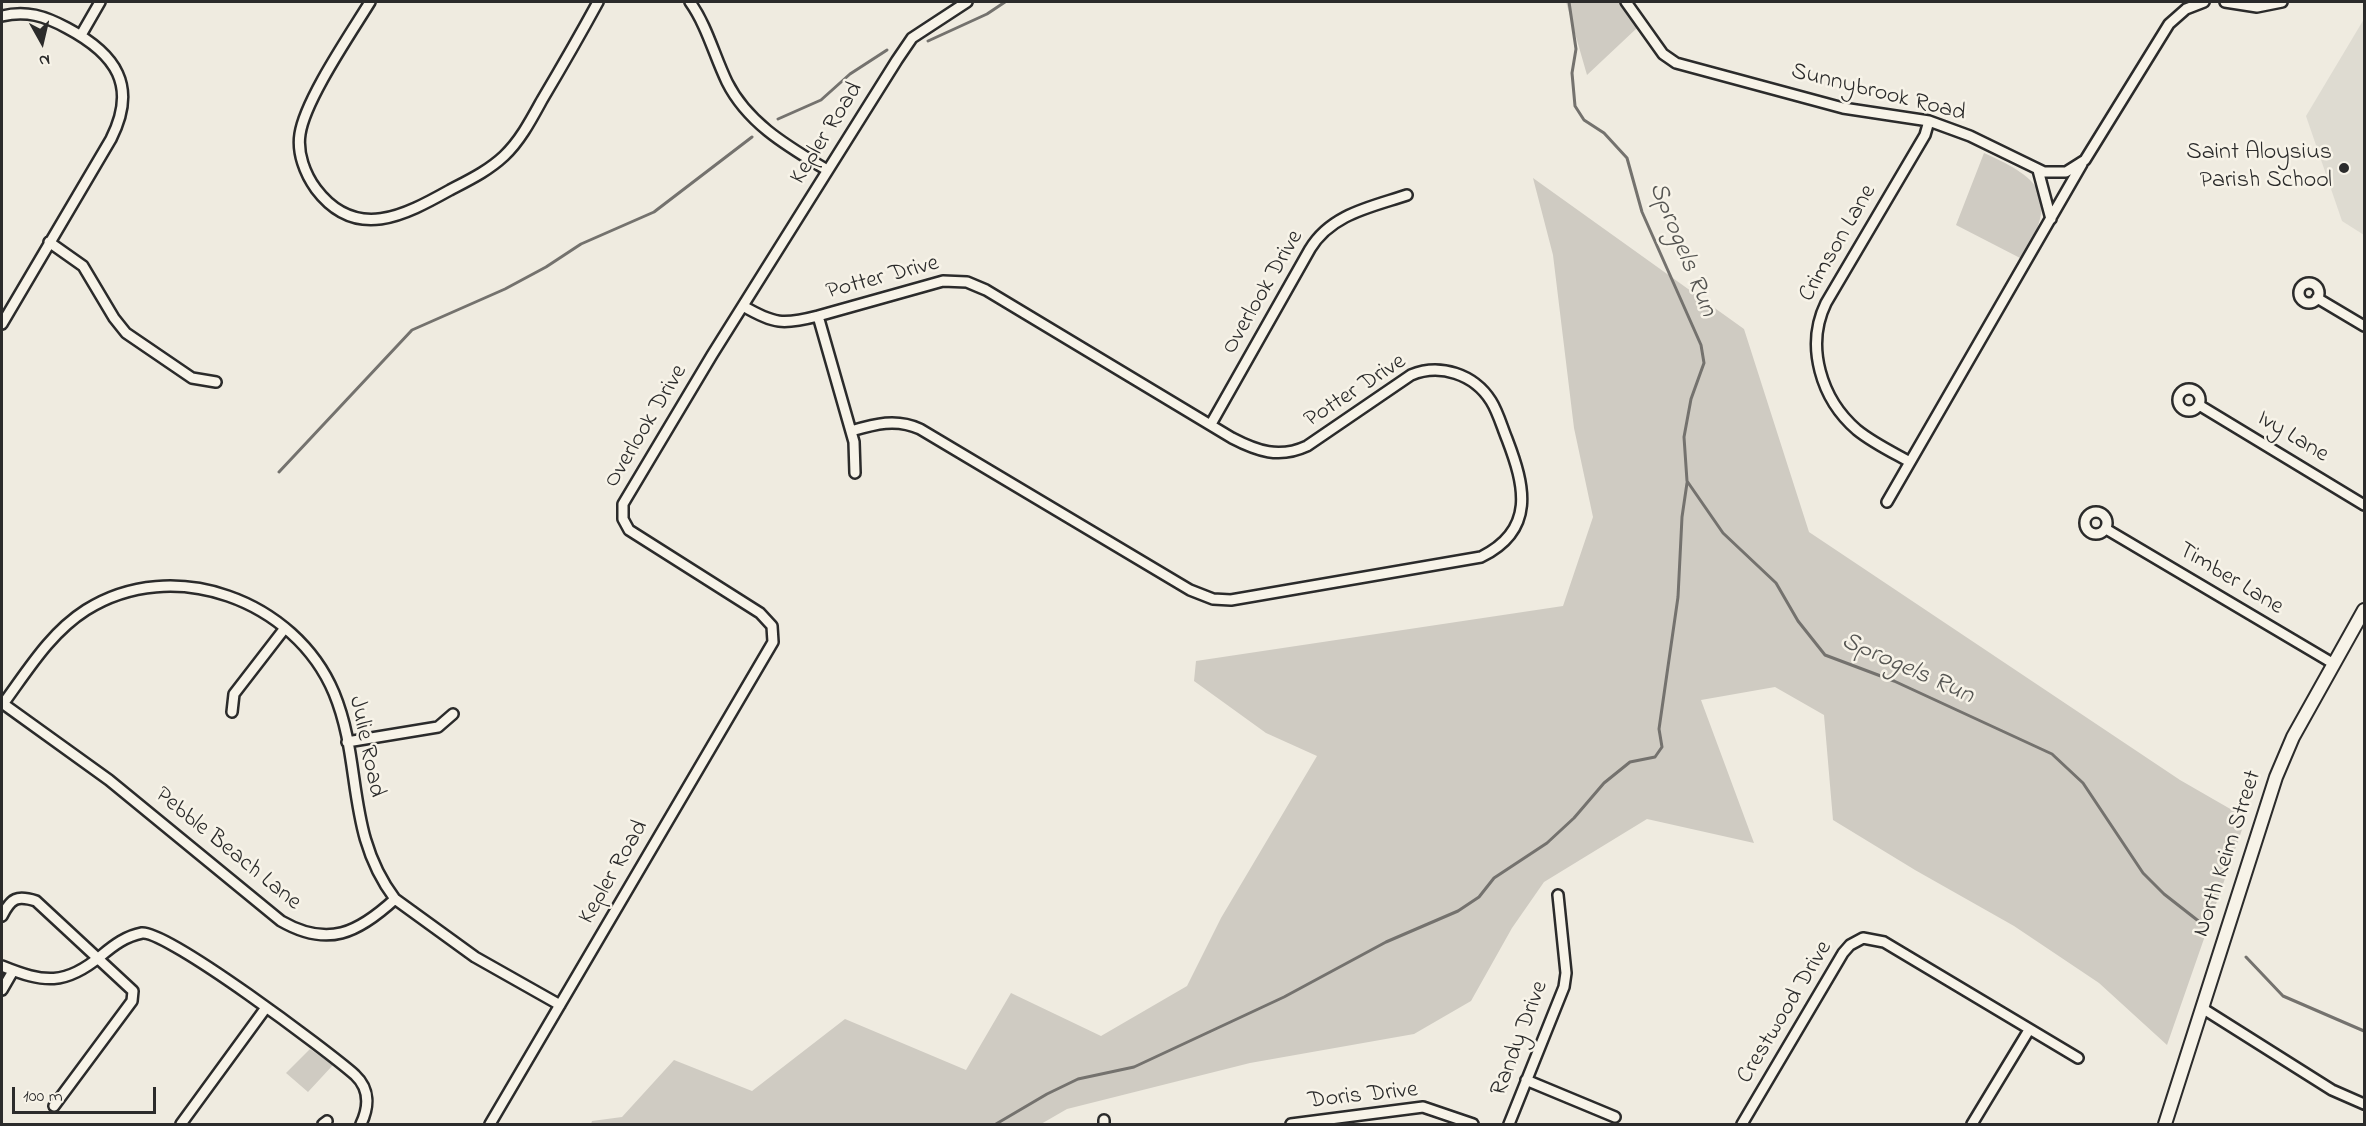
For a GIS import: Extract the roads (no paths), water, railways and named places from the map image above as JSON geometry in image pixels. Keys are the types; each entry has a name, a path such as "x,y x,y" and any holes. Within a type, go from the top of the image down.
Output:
{"street":[{"path":"81,35 100,2"},
{"path":"370,2 307,112 300,136 300,147 310,180 326,200 358,217 383,219 409,213 492,166 510,150 537,110 598,2"},
{"path":"690,2 706,29 727,82 744,108 778,139 827,170"},
{"name":"Kepler Road","path":"743,306 912,38 966,2"},
{"name":"Sunnybrook Road","path":"1626,2 1663,54 1671,61 1843,108 1929,121 1970,136 2038,170 2050,173 2066,172 2083,162"},
{"path":"1887,502 2083,162 2095,147 2169,24 2186,9 2204,2"},
{"path":"2225,2 2257,7 2282,2"},
{"path":"2,16 15,13 41,16 81,35 105,53 116,70 123,89 122,115 111,139 2,324"},
{"name":"Crimson Lane","path":"1910,462 1869,438 1849,422 1820,373 1815,354 1816,331 1826,303 1925,135 1929,121"},
{"path":"2038,170 2051,219"},
{"name":"Overlook Drive","path":"1211,424 1322,231 1341,218 1407,195"},
{"path":"49,242 83,266 114,318 126,333 192,378 216,382"},
{"name":"Potter Drive","path":"743,306 763,317 782,323 818,316 936,282 967,282 986,290 1251,448 1271,453 1287,452 1313,442 1406,378 1430,370 1453,373 1481,388 1495,407 1521,479 1523,499 1520,518 1510,535 1496,549 1472,560 1231,600 1213,599 1190,590 920,429 902,423 886,422 851,431"},
{"path":"2317,298 2364,326"},
{"name":"Overlook Drive","path":"743,306 640,474 623,504 622,513 624,524 640,540 760,613 772,626 773,642"},
{"path":"818,316 851,431 855,453 855,472"},
{"name":"Ivy Lane","path":"2199,405 2364,505"},
{"name":"Timber Lane","path":"2106,529 2334,664"},
{"name":"Julie Road","path":"2,704 38,655 60,630 99,602 136,589 181,586 212,590 240,600 285,628 312,656 325,675 340,711 369,857 395,899"},
{"name":"North Keim Street","path":"2165,1125 2276,777 2293,737 2364,610"},
{"path":"232,712 234,694 285,628"},
{"name":"Kepler Road","path":"490,1125 773,642"},
{"name":"Pebble Beach Lane","path":"2,704 109,780 281,921 297,930 317,935 347,932 375,917 395,899"},
{"path":"346,742 438,727 453,714"},
{"name":"Randy Drive","path":"1509,1125 1564,987 1566,973 1558,895"},
{"path":"2,916 9,901 21,896 36,900 97,959 129,985 134,994 54,1106"},
{"path":"395,899 475,957 560,1005"},
{"path":"2,966 40,980 58,978 78,973 120,941 144,933 153,934 172,943 361,1080 367,1102 361,1125"},
{"name":"Crestwood Drive","path":"1743,1125 1843,953 1858,939 1868,938 1884,942 2078,1058"},
{"path":"2,990 13,970"},
{"path":"2202,1008 2332,1090 2364,1104"},
{"path":"181,1125 265,1009"},
{"path":"1972,1125 2029,1030"},
{"path":"1526,1080 1615,1117"},
{"name":"Doris Drive","path":"1291,1125 1416,1107 1437,1111 1473,1125"}],"waterway":[{"path":"928,41 987,14 1005,2"},
{"name":"Sprogels Run","path":"1569,2 1576,49 1572,73 1575,106 1584,120 1604,133 1627,158 1642,212 1701,345 1704,363 1691,399 1684,437 1687,481 1723,533 1776,583 1798,621 1825,655 1894,681 2052,754 2083,783 2143,873 2164,894 2201,923"},
{"path":"778,119 821,100 850,74 887,50"},
{"path":"279,472 412,330 505,289 546,267 581,244 654,212 752,137"},
{"path":"996,1124 1078,1079 1134,1067 1284,997 1386,942 1458,911 1479,897 1494,878 1547,843 1574,818 1604,783 1630,762 1655,757 1662,747 1659,729 1678,597 1682,517 1687,483"},
{"name":"Sprogels Run","path":"2246,957 2283,996 2364,1031"}],"place":[{"name":"Saint Aloysius Parish School","path":"2344,168"}]}
